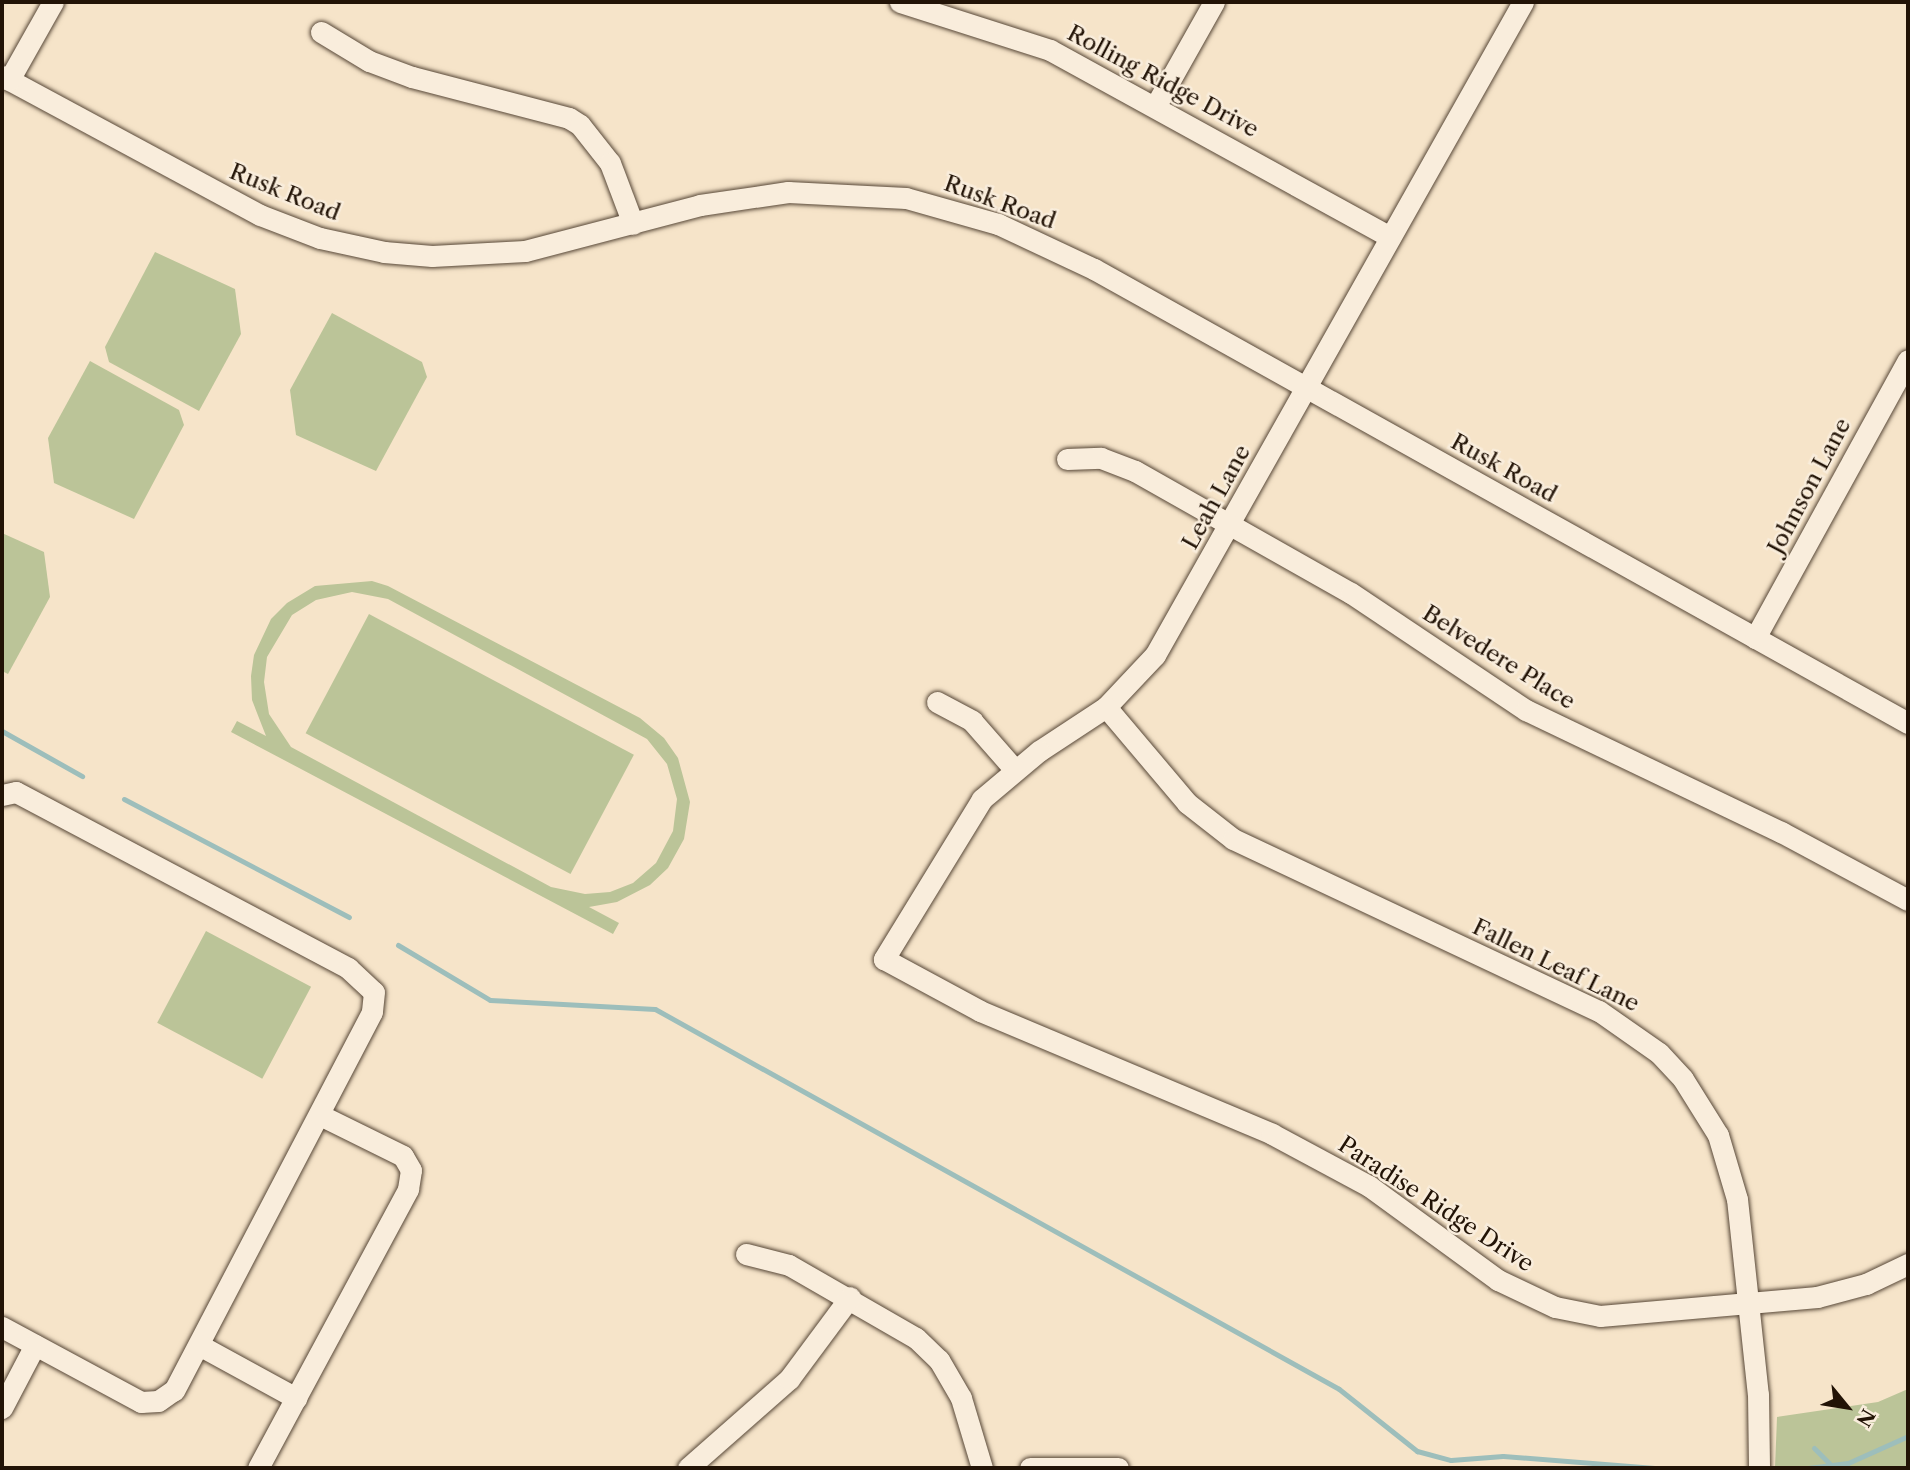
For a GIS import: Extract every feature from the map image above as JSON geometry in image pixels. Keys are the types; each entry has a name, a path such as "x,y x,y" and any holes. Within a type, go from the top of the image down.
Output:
{"street":[{"path":"6,78 53,2"},
{"name":"Rolling Ridge Drive","path":"900,2 1050,50 1156,105 1389,236"},
{"path":"1156,105 1214,2"},
{"name":"Leah Lane","path":"884,960 982,799 1015,770 1106,707 1156,655 1308,387 1389,236 1523,2"},
{"path":"321,32 369,61 412,77 569,118 580,125 602,148 633,224"},
{"name":"Rusk Road","path":"6,78 260,215 352,246 432,256 478,256 525,251 700,205 788,192 906,198 964,213 1041,242 1308,387 1908,723"},
{"name":"Johnson Lane","path":"1755,638 1908,360"},
{"name":"Belvedere Place","path":"1067,459 1116,463 1231,524 1351,593 1526,710 1782,832 1908,900"},
{"path":"937,702 972,721 1015,770"},
{"name":"Fallen Leaf Lane","path":"1106,707 1187,803 1233,839 1599,1011 1659,1053 1699,1101 1728,1159 1737,1199 1748,1301 1760,1430 1759,1468"},
{"path":"2,795 16,792 363,978 374,992 372,1012 174,1390 158,1401 141,1402 2,1327"},
{"name":"Paradise Ridge Drive","path":"884,960 981,1011 1272,1134 1369,1186 1498,1280 1555,1307 1600,1316 1840,1292 1908,1264"},
{"path":"258,1468 408,1189 411,1170 403,1156 320,1115"},
{"path":"746,1254 779,1261 850,1297 916,1338 939,1360 961,1398 982,1468"},
{"path":"688,1468 789,1379 850,1297"},
{"path":"2,1408 34,1345"},
{"path":"199,1345 296,1398"},
{"path":"1030,1468 1118,1468"}],"green space":[{"path":"155,252 235,289 241,334 199,411 109,362 105,347"},
{"path":"332,313 422,362 427,377 376,471 296,435 290,390"},
{"path":"90,361 179,410 184,425 134,519 54,483 48,438"},
{"path":"2,533 44,552 50,597 8,674 2,671"},
{"path":"372,581 388,586 640,718 664,738 678,758 690,802 684,839 668,868 650,885 617,902 589,907 619,923 613,934 231,732 237,721 266,736 252,700 254,655 271,619 287,603 315,586","holes":["352,592 388,599 647,739 667,764 677,799 673,831 656,863 633,883 610,892 585,894 551,887 291,747 269,714 264,682 267,657 292,615 316,600"]},
{"path":"369,614 634,755 571,874 306,733"},
{"path":"206,931 311,987 262,1079 157,1023"},
{"path":"1908,1389 1908,1468 1775,1468 1777,1417 1878,1402"}],"waterway":[{"path":"2,731 82,776"},
{"path":"124,799 349,917"},
{"path":"398,945 490,1000 655,1009 1339,1389 1417,1451 1451,1460 1503,1456 1655,1468"},
{"path":"1808,1468 1848,1463 1908,1436"},
{"path":"1814,1448 1831,1465"}]}
